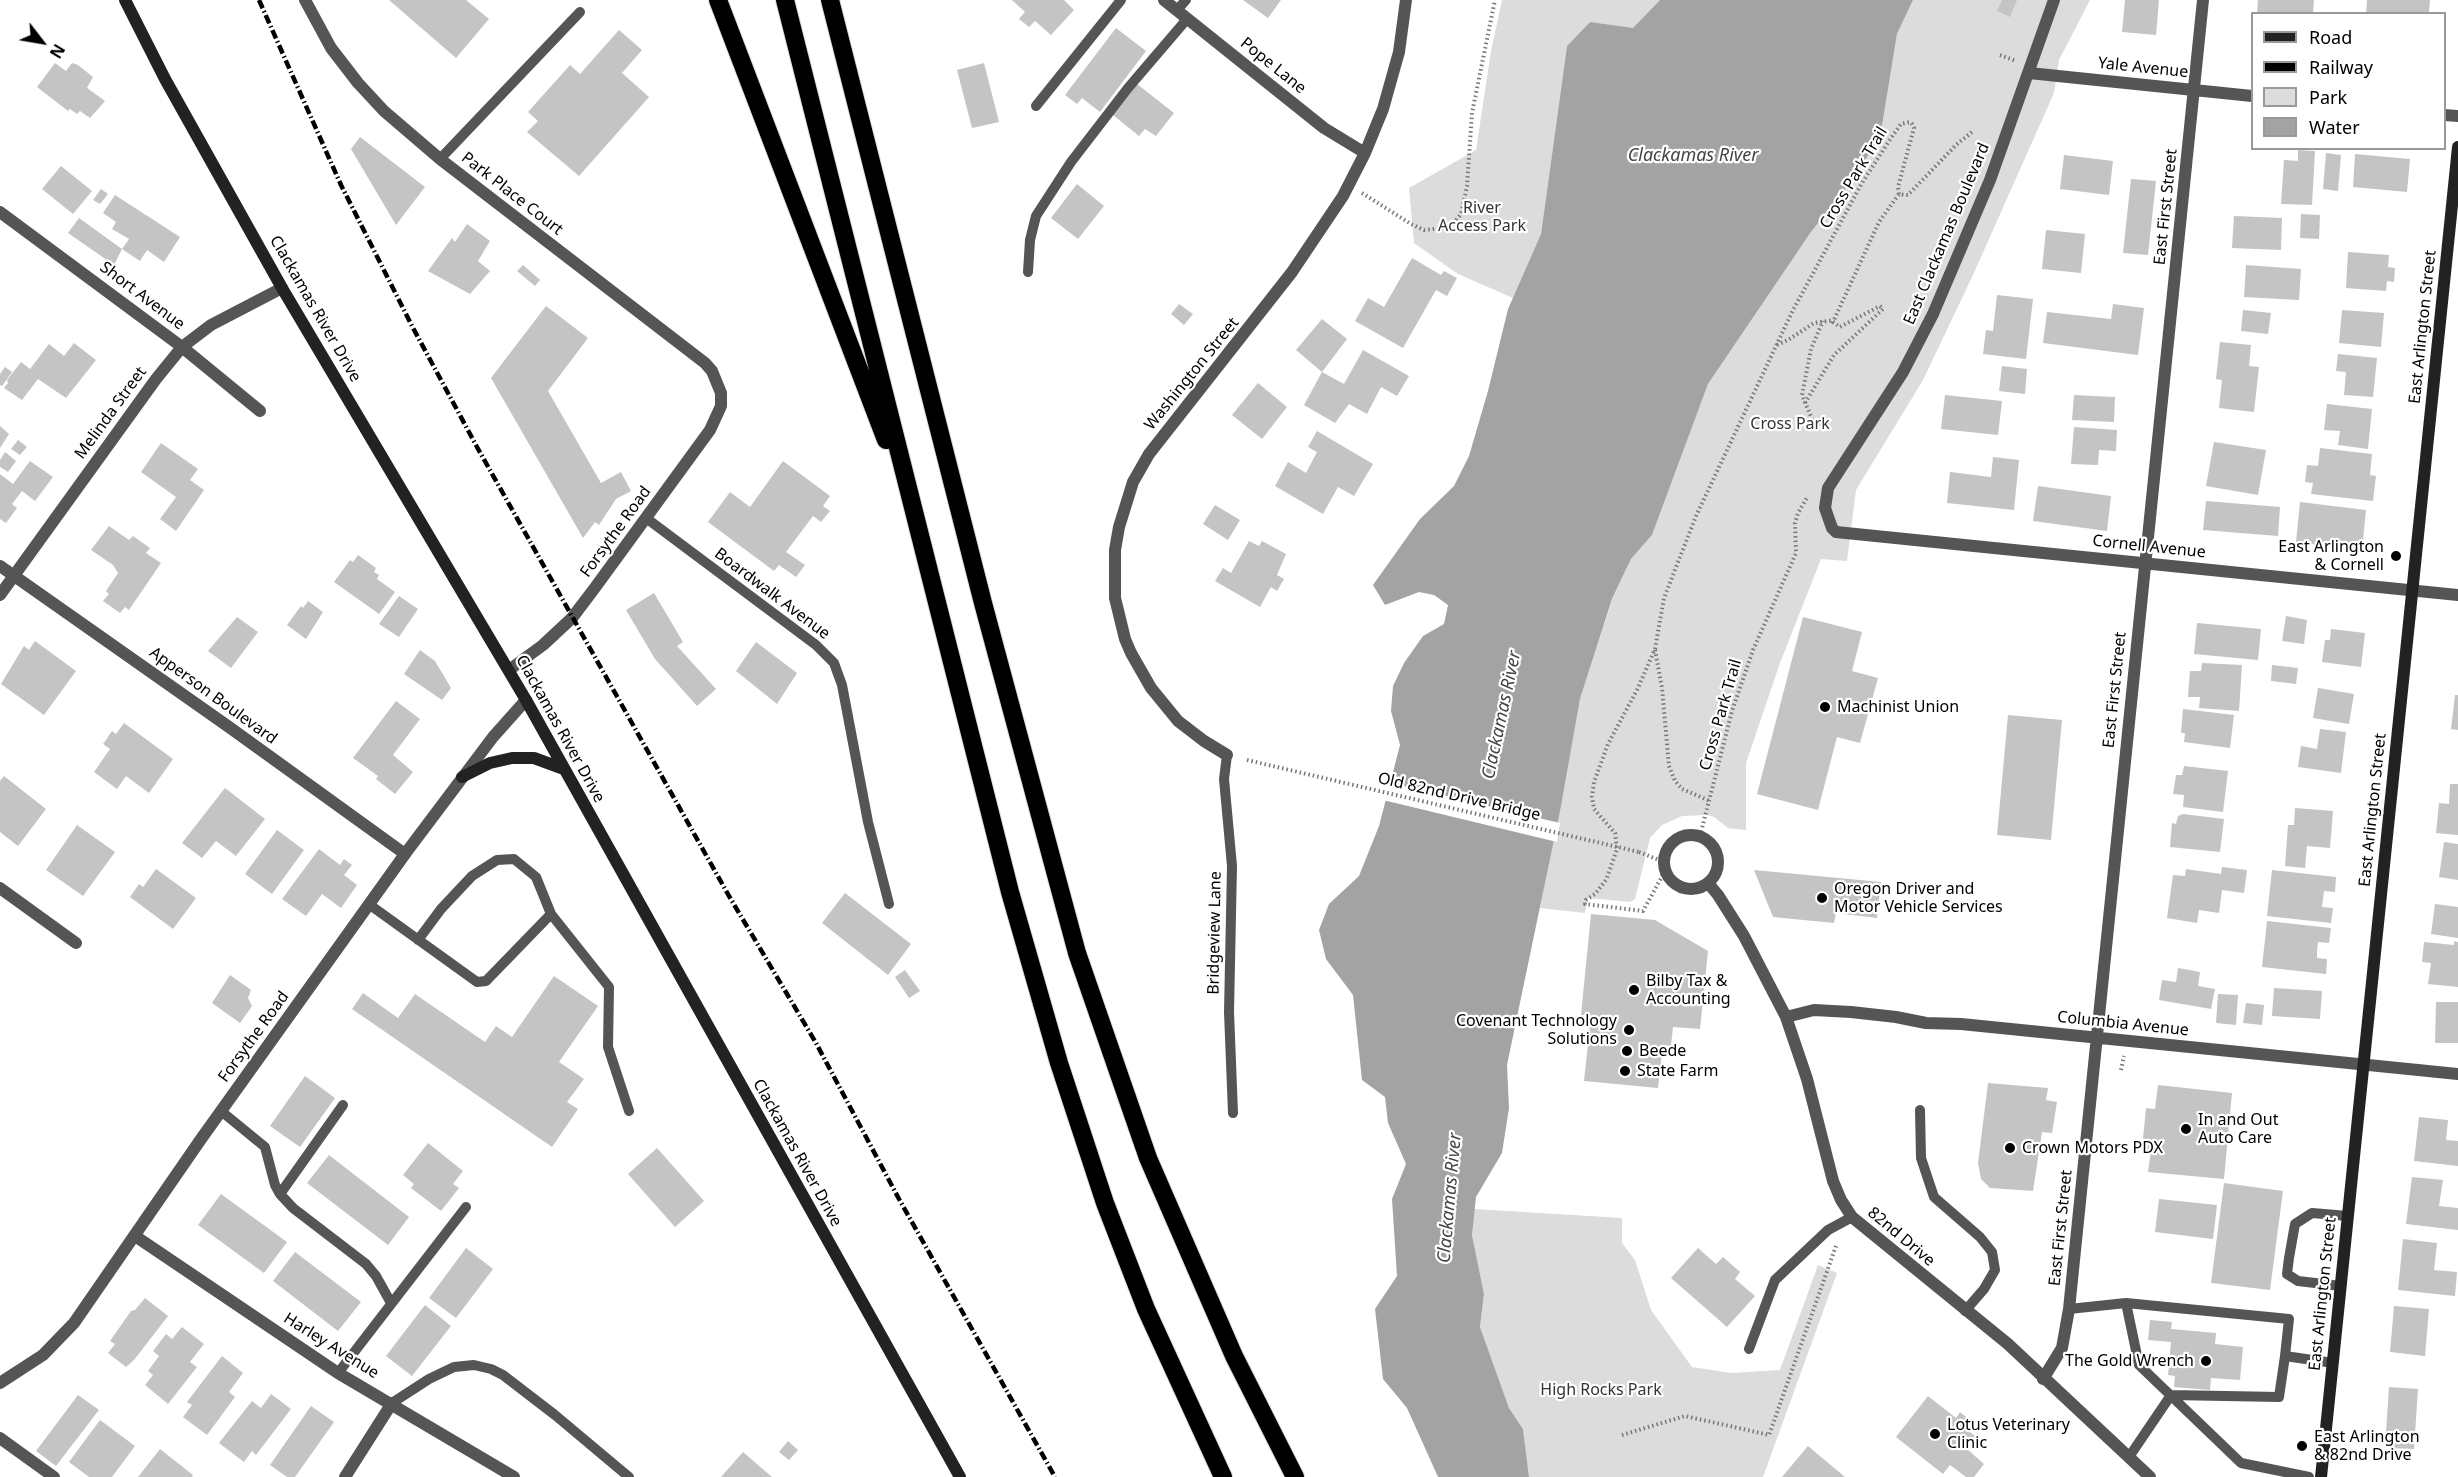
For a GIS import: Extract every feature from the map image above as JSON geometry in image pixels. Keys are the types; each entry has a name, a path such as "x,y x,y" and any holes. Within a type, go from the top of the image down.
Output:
{"highway":[{"path":"717,0 916,520"},
{"path":"785,0 1011,892 1062,1074 1105,1203 1146,1309 1223,1477"},
{"path":"830,0 986,615 1077,953 1153,1169 1234,1356 1295,1477"}],"main road":[{"name":"Clackamas River Drive","path":"125,0 165,79 282,288 509,670 960,1477"},
{"name":"East Arlington Street","path":"2321,1477 2458,147"},
{"path":"462,777 490,763 512,758 534,758 564,769"}],"street":[{"name":"Park Place Court","path":"305,0 331,48 358,83 384,111 440,159 705,363 712,371 721,393"},
{"name":"Pope Lane","path":"1164,0 1324,128 1365,153"},
{"name":"Washington Street","path":"1227,755 1178,721 1150,688 1131,653 1125,639 1115,598 1115,550 1119,527 1133,482 1149,454 1292,272 1318,236 1349,184 1365,153 1391,82 1406,0"},
{"name":"East Clackamas Boulevard","path":"1828,488 1903,372 1933,314 1990,180 2054,0"},
{"name":"East First Street","path":"2043,1379 2062,1347 2069,1310 2203,0"},
{"name":"Yale Avenue","path":"2029,73 2251,96"},
{"name":"Short Avenue","path":"0,212 182,346 260,411"},
{"name":"Melinda Street","path":"0,595 182,346 211,325 282,288"},
{"name":"Forsythe Road","path":"509,670 543,645 572,618 646,519 717,418 721,406 721,393"},
{"name":"Cornell Avenue","path":"1828,488 1825,508 1827,519 1836,532 2458,595"},
{"name":"Apperson Boulevard","path":"0,566 230,727 405,854"},
{"name":"Forsythe Road","path":"0,1383 31,1364 60,1340 405,854 462,777 526,700"},
{"path":"1686,835 1700,836 1711,843 1717,855 1716,874 1708,883 1695,889 1686,889 1670,879 1664,866 1666,851 1672,842 1686,835"},
{"name":"82nd Drive","path":"1708,883 1744,936 1786,1017 1808,1079 1833,1181 1852,1217 2008,1344 2150,1477"},
{"path":"0,888 76,943"},
{"name":"Columbia Avenue","path":"1786,1017 1814,1010 1842,1012 1896,1017 1926,1023 1961,1024 2458,1074"},
{"name":"Harley Avenue","path":"135,1236 338,1373 514,1477"},
{"path":"345,1477 392,1403"},
{"path":"0,1438 54,1477"}],"lane":[{"path":"1036,106 1121,0"},
{"path":"1028,272 1030,240 1036,216 1071,162 1182,14 1186,0"},
{"path":"440,159 580,12"},
{"name":"Boardwalk Avenue","path":"646,519 816,645 834,663 843,685 868,822 889,904"},
{"name":"Bridgeview Lane","path":"1227,755 1224,779 1232,866 1229,1012 1233,1113"},
{"path":"418,940 441,909 472,876 497,860 514,859 536,877 551,914 609,987 608,1047 629,1111"},
{"path":"369,905 477,982 486,981 551,914"},
{"path":"280,1194 343,1105"},
{"path":"1920,1110 1921,1158 1934,1197 1980,1236 1992,1252 1995,1270 1984,1289 1965,1311"},
{"path":"221,1111 265,1147 275,1185 292,1208 366,1264 376,1276 391,1303"},
{"path":"338,1373 466,1207"},
{"path":"2341,1286 2298,1281 2288,1274 2289,1258 2295,1224 2312,1213 2348,1216"},
{"path":"1749,1348 1775,1280 1828,1230 1852,1217"},
{"path":"2126,1303 2139,1365 2241,1463 2309,1477"},
{"path":"2069,1310 2126,1303 2289,1318 2279,1397 2171,1395"},
{"path":"2285,1356 2333,1363"},
{"path":"392,1403 429,1379 454,1367 474,1365 491,1369 503,1375 555,1415 629,1477"},
{"path":"2129,1457 2171,1395"}],"path":[{"path":"1349,184 1424,230 1451,227 1461,214 1467,186 1472,113 1495,0"},
{"name":"Cross Park Trail","path":"1664,866 1643,911 1585,904 1586,900 1595,894 1606,880 1617,849 1615,833 1594,809 1592,797 1594,782 1608,744 1637,690 1655,649 1664,598 1678,559 1776,345 1862,183 1901,124 1910,122 1914,128 1898,187 1899,194"},
{"path":"1804,403 1834,355 1883,309 1880,306 1840,327 1836,326 1834,320 1879,222 1899,194 1908,195 1943,157 1972,132"},
{"path":"1776,345 1814,323 1834,320"},
{"path":"1819,426 1812,418 1802,395 1811,349 1823,321"},
{"name":"Cross Park Trail","path":"1655,649 1662,688 1669,766 1675,781 1682,789 1710,801 1723,742 1746,668 1796,553 1798,513 1809,495 1828,488"},
{"name":"Old 82nd Drive Bridge","path":"1247,760 1641,853 1664,866"},
{"path":"1700,836 1710,801"},
{"path":"1622,1435 1685,1416 1769,1435 1839,1240"}],"green space":[{"name":"River Access Park","path":"1502,0 1660,0 1633,29 1590,22 1567,46 1541,234 1513,298 1458,274 1414,243 1409,188 1476,150 1491,51"},
{"name":"Cross Park","path":"1913,0 2090,0 2059,60 2054,93 1973,275 1923,380 1856,490 1847,561 1821,559 1780,663 1746,763 1746,830 1728,828 1714,817 1707,815 1682,816 1662,825 1650,838 1635,899 1630,902 1588,898 1585,913 1540,908 1580,699 1612,600 1631,559 1652,535 1708,384 1811,232 1846,188 1880,138 1897,34"},
{"name":"High Rocks Park","path":"1474,1209 1622,1218 1622,1243 1635,1260 1651,1310 1692,1367 1731,1373 1780,1370 1818,1265 1837,1273 1763,1477 1529,1477 1523,1429 1509,1408 1480,1327 1484,1294 1472,1235"}],"water":[{"name":"Clackamas River","path":"1660,0 1913,0 1897,34 1880,138 1846,188 1811,232 1708,384 1652,535 1631,559 1612,599 1580,699 1560,811 1507,1065 1509,1108 1502,1153 1476,1197 1472,1235 1484,1294 1480,1327 1509,1408 1523,1429 1529,1477 1438,1477 1407,1408 1383,1379 1375,1309 1397,1276 1392,1199 1406,1164 1388,1123 1385,1097 1362,1080 1353,995 1326,959 1319,930 1329,904 1359,876 1379,826 1400,745 1391,711 1393,686 1404,663 1423,636 1444,624 1448,605 1434,595 1419,592 1385,605 1373,585 1420,519 1454,486 1469,456 1508,309 1541,234 1567,46 1590,22 1633,28"}],"pier":[{"path":"1387,782 1560,823 1557,842 1383,800"}],"building":[{"path":"389,0 466,0 489,19 456,58"},
{"path":"1012,0 1064,0 1074,10 1051,35 1035,21 1029,27 1019,19 1025,12"},
{"path":"1243,0 1281,0 1268,18"},
{"path":"2002,0 2017,0 2010,17 1997,11"},
{"path":"2125,0 2159,0 2156,35 2122,32"},
{"path":"2258,0 2314,0 2313,12 2257,12"},
{"path":"2367,0 2430,0 2429,12 2366,12"},
{"path":"1116,28 1146,51 1100,112 1082,98 1077,104 1065,95"},
{"path":"619,30 642,50 622,73 649,97 579,176 527,132 538,121 528,112 570,65 580,74"},
{"path":"55,63 66,71 72,63 78,65 93,77 87,88 105,101 90,118 80,111 77,114 70,109 68,111 37,87"},
{"path":"984,63 999,122 972,128 957,70"},
{"path":"1137,84 1174,113 1156,136 1145,129 1139,136 1113,115"},
{"path":"360,137 425,187 396,225 351,149"},
{"path":"2298,150 2315,151 2312,205 2281,204 2284,160 2298,161"},
{"path":"2326,153 2341,155 2338,191 2323,189"},
{"path":"2355,154 2410,159 2407,192 2353,187"},
{"path":"2064,155 2113,161 2109,195 2060,189"},
{"path":"61,166 92,191 73,214 42,189"},
{"path":"2131,179 2156,181 2148,255 2123,253"},
{"path":"1077,184 1104,206 1078,239 1051,218"},
{"path":"101,189 108,194 100,204 93,200"},
{"path":"115,195 180,237 164,262 147,250 140,261 122,249 129,239 112,229 116,222 103,213"},
{"path":"2301,214 2320,215 2319,239 2300,238"},
{"path":"2234,216 2282,218 2281,250 2232,248"},
{"path":"79,218 122,249 114,265 68,233"},
{"path":"467,224 490,241 478,261 490,271 470,294 428,271 452,238 455,242"},
{"path":"2046,230 2085,234 2081,273 2042,269"},
{"path":"2348,252 2389,255 2388,267 2395,268 2394,282 2387,281 2386,291 2346,288"},
{"path":"1412,258 1441,275 1444,271 1457,278 1447,296 1436,290 1403,348 1355,321 1368,298 1384,307"},
{"path":"523,265 540,280 535,286 517,271"},
{"path":"2246,265 2301,269 2299,300 2244,297"},
{"path":"1997,295 2033,299 2026,359 1983,354 1986,330 1993,331"},
{"path":"1179,304 1193,314 1184,325 1171,314"},
{"path":"2113,304 2144,308 2138,355 2043,343 2047,312 2111,319"},
{"path":"546,306 588,338 548,391 601,483 621,472 631,491 616,499 599,525 595,522 583,538 491,378"},
{"path":"2243,310 2271,313 2268,334 2241,331"},
{"path":"2342,310 2384,313 2381,347 2339,343"},
{"path":"1322,319 1347,339 1322,372 1296,350"},
{"path":"2220,342 2251,345 2249,366 2259,367 2254,412 2219,408 2222,380 2216,379"},
{"path":"74,343 96,360 66,398 38,379 22,400 4,388 8,383 7,380 21,362 30,369 49,344 64,356"},
{"path":"1363,350 1409,376 1397,396 1381,387 1367,414 1349,404 1335,423 1304,405 1322,372 1344,384"},
{"path":"2338,354 2377,358 2373,397 2344,395 2346,372 2336,371"},
{"path":"2002,366 2027,369 2025,394 1999,391"},
{"path":"5,367 12,372 2,386 0,385 0,374"},
{"path":"1258,383 1287,407 1262,439 1232,415"},
{"path":"1945,395 2002,401 1998,435 1941,429"},
{"path":"2074,395 2115,397 2114,422 2072,420"},
{"path":"2327,404 2372,409 2368,449 2338,445 2340,431 2324,430"},
{"path":"0,426 9,434 0,448"},
{"path":"2074,427 2117,430 2116,451 2099,450 2098,465 2071,464"},
{"path":"1317,431 1373,464 1354,496 1338,487 1323,514 1275,486 1288,462 1306,473 1317,452 1308,447"},
{"path":"18,440 27,447 20,455 11,449"},
{"path":"2214,442 2266,450 2258,495 2206,486"},
{"path":"161,443 198,469 190,480 204,490 176,531 160,519 176,497 141,472"},
{"path":"2320,448 2372,454 2370,475 2376,476 2373,501 2311,494 2313,483 2305,482 2307,465 2318,466"},
{"path":"5,452 16,461 8,472 0,467 0,460"},
{"path":"1993,457 2019,460 2014,510 1947,503 1950,472 1991,477"},
{"path":"30,461 53,477 35,501 22,491 12,504 17,508 6,523 0,519 0,474 13,484"},
{"path":"783,461 830,496 823,506 830,511 821,522 813,516 786,552 805,565 796,577 779,565 774,571 708,522 730,492 750,507"},
{"path":"2038,486 2111,496 2107,531 2033,521"},
{"path":"2206,501 2280,507 2278,536 2203,530"},
{"path":"2300,502 2366,510 2362,550 2296,542"},
{"path":"1215,505 1240,520 1228,540 1203,524"},
{"path":"109,526 129,540 133,536 150,548 146,553 161,563 129,610 125,607 120,613 103,601 109,594 106,591 118,573 113,565 91,550"},
{"path":"1249,541 1259,546 1262,541 1286,554 1277,575 1284,579 1277,591 1271,587 1260,607 1215,581 1223,568 1231,573"},
{"path":"358,555 376,568 374,572 379,575 377,579 395,592 379,614 334,582 350,560 353,562"},
{"path":"654,593 683,642 677,646 716,689 697,706 655,659 626,610"},
{"path":"399,596 418,609 399,637 379,624"},
{"path":"308,601 323,612 306,639 287,625 301,606 303,608"},
{"path":"2286,616 2307,620 2304,644 2282,641"},
{"path":"237,617 258,632 231,668 208,651"},
{"name":"Machinist Union","path":"1803,617 1862,632 1852,671 1878,678 1860,743 1837,737 1818,810 1757,794"},
{"path":"2197,623 2261,629 2258,660 2194,654"},
{"path":"2331,629 2365,633 2361,667 2322,662 2325,640 2330,640"},
{"path":"35,641 76,671 44,715 1,684 24,646 29,650"},
{"path":"756,642 797,673 777,704 736,671"},
{"path":"420,650 435,661 451,688 442,700 404,674"},
{"path":"2202,663 2242,665 2239,711 2199,708 2200,697 2188,697 2190,671 2201,671"},
{"path":"2272,665 2298,668 2296,684 2271,681"},
{"path":"2318,688 2354,694 2349,724 2313,718"},
{"path":"2455,695 2458,695 2458,730 2451,729"},
{"path":"396,701 420,719 393,755 413,772 395,794 376,779 378,776 353,758"},
{"path":"2183,709 2234,715 2230,748 2184,742 2185,733 2181,733"},
{"path":"2008,715 2062,720 2051,840 1997,835"},
{"path":"124,723 173,759 149,793 126,776 117,789 94,772 110,749 103,744 112,731 116,734"},
{"path":"2320,729 2346,732 2341,773 2298,767 2301,746 2317,749"},
{"path":"2184,766 2228,771 2223,812 2183,807 2184,795 2173,794 2176,775 2182,775"},
{"path":"4,776 46,809 18,846 0,832 0,781"},
{"path":"2450,784 2458,784 2458,835 2436,833 2439,803 2449,804"},
{"path":"225,788 265,819 236,856 216,841 202,858 182,843"},
{"path":"2295,808 2333,811 2330,848 2307,846 2305,868 2285,866 2288,825 2294,825"},
{"path":"2183,814 2224,819 2220,852 2170,847 2172,823 2176,824 2178,816"},
{"path":"77,825 115,852 83,896 46,870"},
{"path":"277,830 304,850 272,894 245,874"},
{"path":"2444,842 2458,844 2458,880 2439,877"},
{"path":"319,849 340,865 344,859 352,865 344,875 357,885 341,908 322,894 306,916 282,899"},
{"path":"2222,867 2247,870 2244,893 2222,890 2219,913 2199,910 2197,923 2167,918 2173,875 2185,876 2186,869 2221,874"},
{"path":"156,869 196,898 173,929 130,897 139,884 143,887"},
{"name":"Oregon Driver and Motor Vehicle Services","path":"1754,870 1881,882 1877,918 1836,913 1834,923 1773,917"},
{"path":"2272,870 2336,877 2335,892 2324,891 2322,907 2333,908 2331,923 2267,916"},
{"path":"845,893 911,944 888,975 822,923"},
{"path":"2435,904 2458,907 2458,938 2431,934"},
{"path":"1591,914 1655,920 1708,951 1700,1029 1673,1027 1671,1046 1663,1045 1658,1088 1584,1081 1591,1016 1581,1015"},
{"path":"2267,921 2331,928 2329,943 2318,942 2317,950 2317,958 2327,959 2326,974 2262,967"},
{"path":"2454,941 2458,942 2458,987 2428,984 2431,963 2422,962 2424,942 2454,945"},
{"path":"2178,968 2200,972 2198,986 2215,989 2211,1009 2159,1000 2162,980 2176,982"},
{"path":"905,970 920,991 909,998 895,977"},
{"path":"230,975 251,990 248,998 252,1006 240,1023 212,1003"},
{"path":"554,976 598,1006 559,1062 584,1079 567,1102 578,1109 552,1147 352,1009 363,993 398,1018 415,994 485,1042 496,1026 512,1037"},
{"path":"2274,988 2322,991 2320,1019 2272,1016"},
{"path":"2218,994 2238,995 2236,1025 2216,1023"},
{"path":"2436,1002 2458,1002 2458,1043 2435,1043"},
{"path":"2246,1003 2264,1005 2262,1025 2243,1023"},
{"path":"305,1076 335,1098 300,1147 270,1126"},
{"name":"Crown Motors PDX","path":"1988,1083 2048,1088 2046,1100 2057,1102 2052,1133 2042,1132 2033,1191 1990,1188 1981,1179 1978,1163"},
{"name":"In and Out Auto Care","path":"2158,1085 2232,1093 2224,1179 2148,1172 2151,1150 2142,1149 2146,1108 2155,1109"},
{"path":"2419,1117 2448,1120 2446,1140 2458,1141 2458,1166 2414,1161"},
{"path":"428,1143 463,1171 453,1184 459,1188 441,1211 411,1188 414,1184 403,1175"},
{"path":"657,1148 704,1201 675,1227 628,1174"},
{"path":"329,1155 409,1217 388,1245 307,1183"},
{"path":"2412,1177 2443,1180 2439,1206 2458,1208 2458,1230 2406,1224"},
{"path":"2224,1183 2283,1191 2270,1290 2211,1283"},
{"path":"221,1194 287,1242 264,1273 198,1225"},
{"path":"2159,1199 2217,1205 2213,1239 2155,1232"},
{"path":"2403,1239 2437,1243 2434,1270 2457,1272 2455,1296 2398,1290"},
{"path":"466,1248 493,1269 456,1318 429,1298"},
{"path":"1698,1248 1716,1264 1723,1257 1740,1272 1735,1279 1755,1296 1727,1327 1671,1278"},
{"path":"295,1252 361,1302 338,1331 273,1281"},
{"path":"145,1298 168,1316 126,1367 108,1353 115,1344 110,1341 131,1311 135,1310"},
{"path":"425,1305 451,1326 412,1376 386,1356"},
{"path":"2394,1306 2429,1309 2425,1356 2390,1352"},
{"name":"The Gold Wrench","path":"2150,1320 2172,1322 2171,1329 2216,1333 2215,1344 2243,1347 2240,1380 2211,1378 2210,1390 2174,1387 2175,1376 2168,1375 2171,1342 2148,1340"},
{"path":"182,1327 204,1344 190,1362 197,1367 168,1404 145,1385 153,1375 148,1371 159,1356 153,1351 166,1334 172,1339"},
{"path":"222,1356 243,1373 229,1392 235,1397 207,1435 183,1417 192,1405 187,1402"},
{"path":"2389,1387 2418,1389 2414,1449 2385,1448"},
{"path":"271,1394 291,1409 256,1455 252,1451 244,1462 219,1443 252,1401 261,1408"},
{"path":"78,1395 99,1410 56,1466 36,1451"},
{"name":"Lotus Veterinary Clinic","path":"1928,1396 1956,1418 1960,1412 1976,1425 1970,1432 1976,1437 1967,1449 1984,1464 1974,1477 1966,1477 1950,1465 1943,1474 1896,1437"},
{"path":"311,1406 334,1422 295,1477 287,1477 270,1465"},
{"path":"100,1420 135,1446 112,1477 89,1477 69,1462"},
{"path":"788,1441 798,1450 789,1460 779,1452"},
{"path":"1808,1446 1845,1477 1782,1477"},
{"path":"160,1449 193,1475 192,1477 138,1477"},
{"path":"743,1452 772,1477 721,1477"}],"railway":[{"path":"259,0 341,185 412,326 477,447 729,896 816,1043 899,1199 1055,1477"}],"place":[{"name":"East Arlington & Cornell","path":"2396,556"},
{"name":"Machinist Union","path":"1825,707"},
{"name":"Oregon Driver and Motor Vehicle Services","path":"1822,898"},
{"name":"Bilby Tax & Accounting","path":"1634,990"},
{"name":"Covenant Technology Solutions","path":"1629,1030"},
{"name":"Beede","path":"1627,1051"},
{"name":"State Farm","path":"1625,1071"},
{"name":"In and Out Auto Care","path":"2186,1129"},
{"name":"Crown Motors PDX","path":"2010,1148"},
{"name":"The Gold Wrench","path":"2206,1361"},
{"name":"Lotus Veterinary Clinic","path":"1935,1434"},
{"name":"East Arlington & 82nd Drive","path":"2302,1446"}]}
